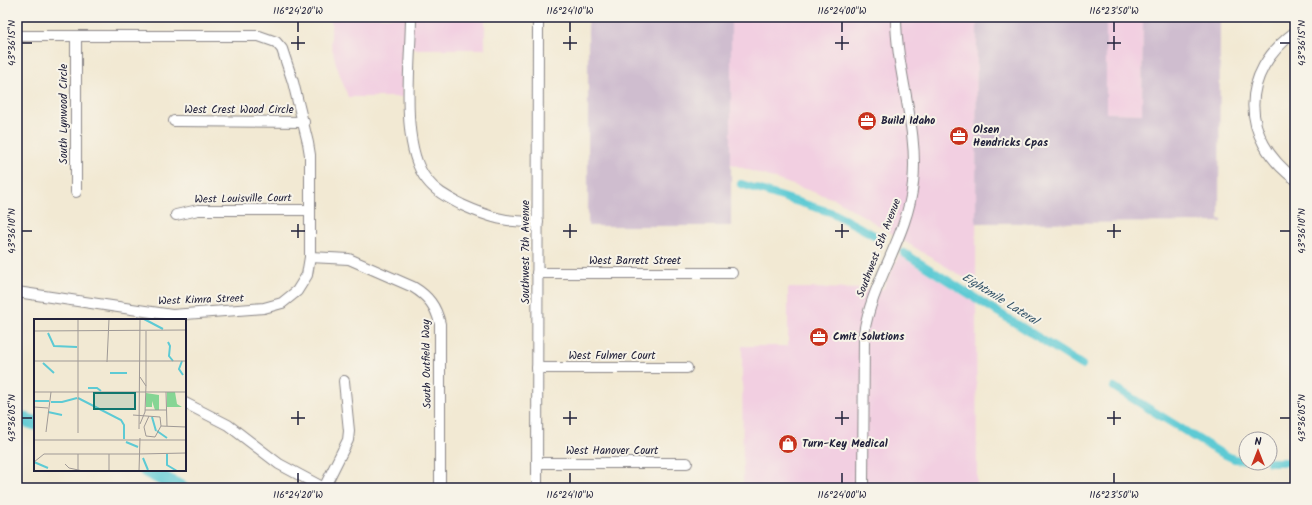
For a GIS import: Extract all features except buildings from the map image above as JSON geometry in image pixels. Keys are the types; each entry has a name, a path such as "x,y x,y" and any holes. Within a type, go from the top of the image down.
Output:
{"street":[{"path":"411,17 410,117 414,155 427,180 442,195 476,212 508,222 538,222"},
{"name":"Southwest 7th Avenue","path":"537,488 538,17"},
{"name":"Southwest 5th Avenue","path":"863,488 865,323 871,303 908,209 914,172 913,146 896,17"},
{"path":"1295,32 1279,44 1267,59 1258,77 1254,96 1254,116 1261,141 1279,168 1295,179"},
{"name":"West Kimra Street","path":"17,36 259,36 276,42 282,49 293,82 304,122 310,155 310,257 308,271 302,284 290,298 274,306 152,317 17,292"},
{"name":"South Lynwood Circle","path":"76,36 76,192"},
{"name":"West Crest Wood Circle","path":"174,121 304,122"},
{"name":"West Louisville Court","path":"176,215 198,210 310,210"},
{"name":"South Outfield Way","path":"310,257 340,257 358,262 422,292 434,306 440,324 440,488"},
{"name":"West Barrett Street","path":"538,273 732,273"},
{"name":"West Fulmer Court","path":"537,368 687,368"},
{"path":"186,404 228,425 279,464 324,488 348,440 344,381"},
{"name":"West Hanover Court","path":"537,463 687,463"}],"shaded area":[{"path":"331,17 485,17 485,49 402,49 402,97 348,97 336,64 331,43"},
{"path":"588,17 731,17 731,226 588,226"},
{"path":"731,17 977,17 976,285 837,200 731,164"},
{"path":"977,17 1106,17 1106,113 1142,114 1143,17 1220,17 1219,219 1222,220 1222,222 976,223"},
{"path":"1106,17 1143,17 1142,114 1106,113"},
{"path":"899,255 976,303 977,488 743,488 742,346 788,346 788,288 883,289"}],"waterway":[{"name":"Eightmile Lateral","path":"741,184 833,213 881,239"},
{"name":"Eightmile Lateral","path":"904,253 1082,365"},
{"name":"Eightmile Lateral","path":"1114,387 1219,452 1238,459"},
{"path":"17,417 34,423"},
{"name":"Eightmile Lateral","path":"1278,462 1295,462"},
{"path":"148,471 181,488"}],"place":[{"name":"Build Idaho","path":"867,121"},
{"name":"Olsen Hendricks Cpas","path":"959,136"},
{"name":"Cmit Solutions","path":"819,337"},
{"name":"Turn-Key Medical","path":"788,444"}]}
